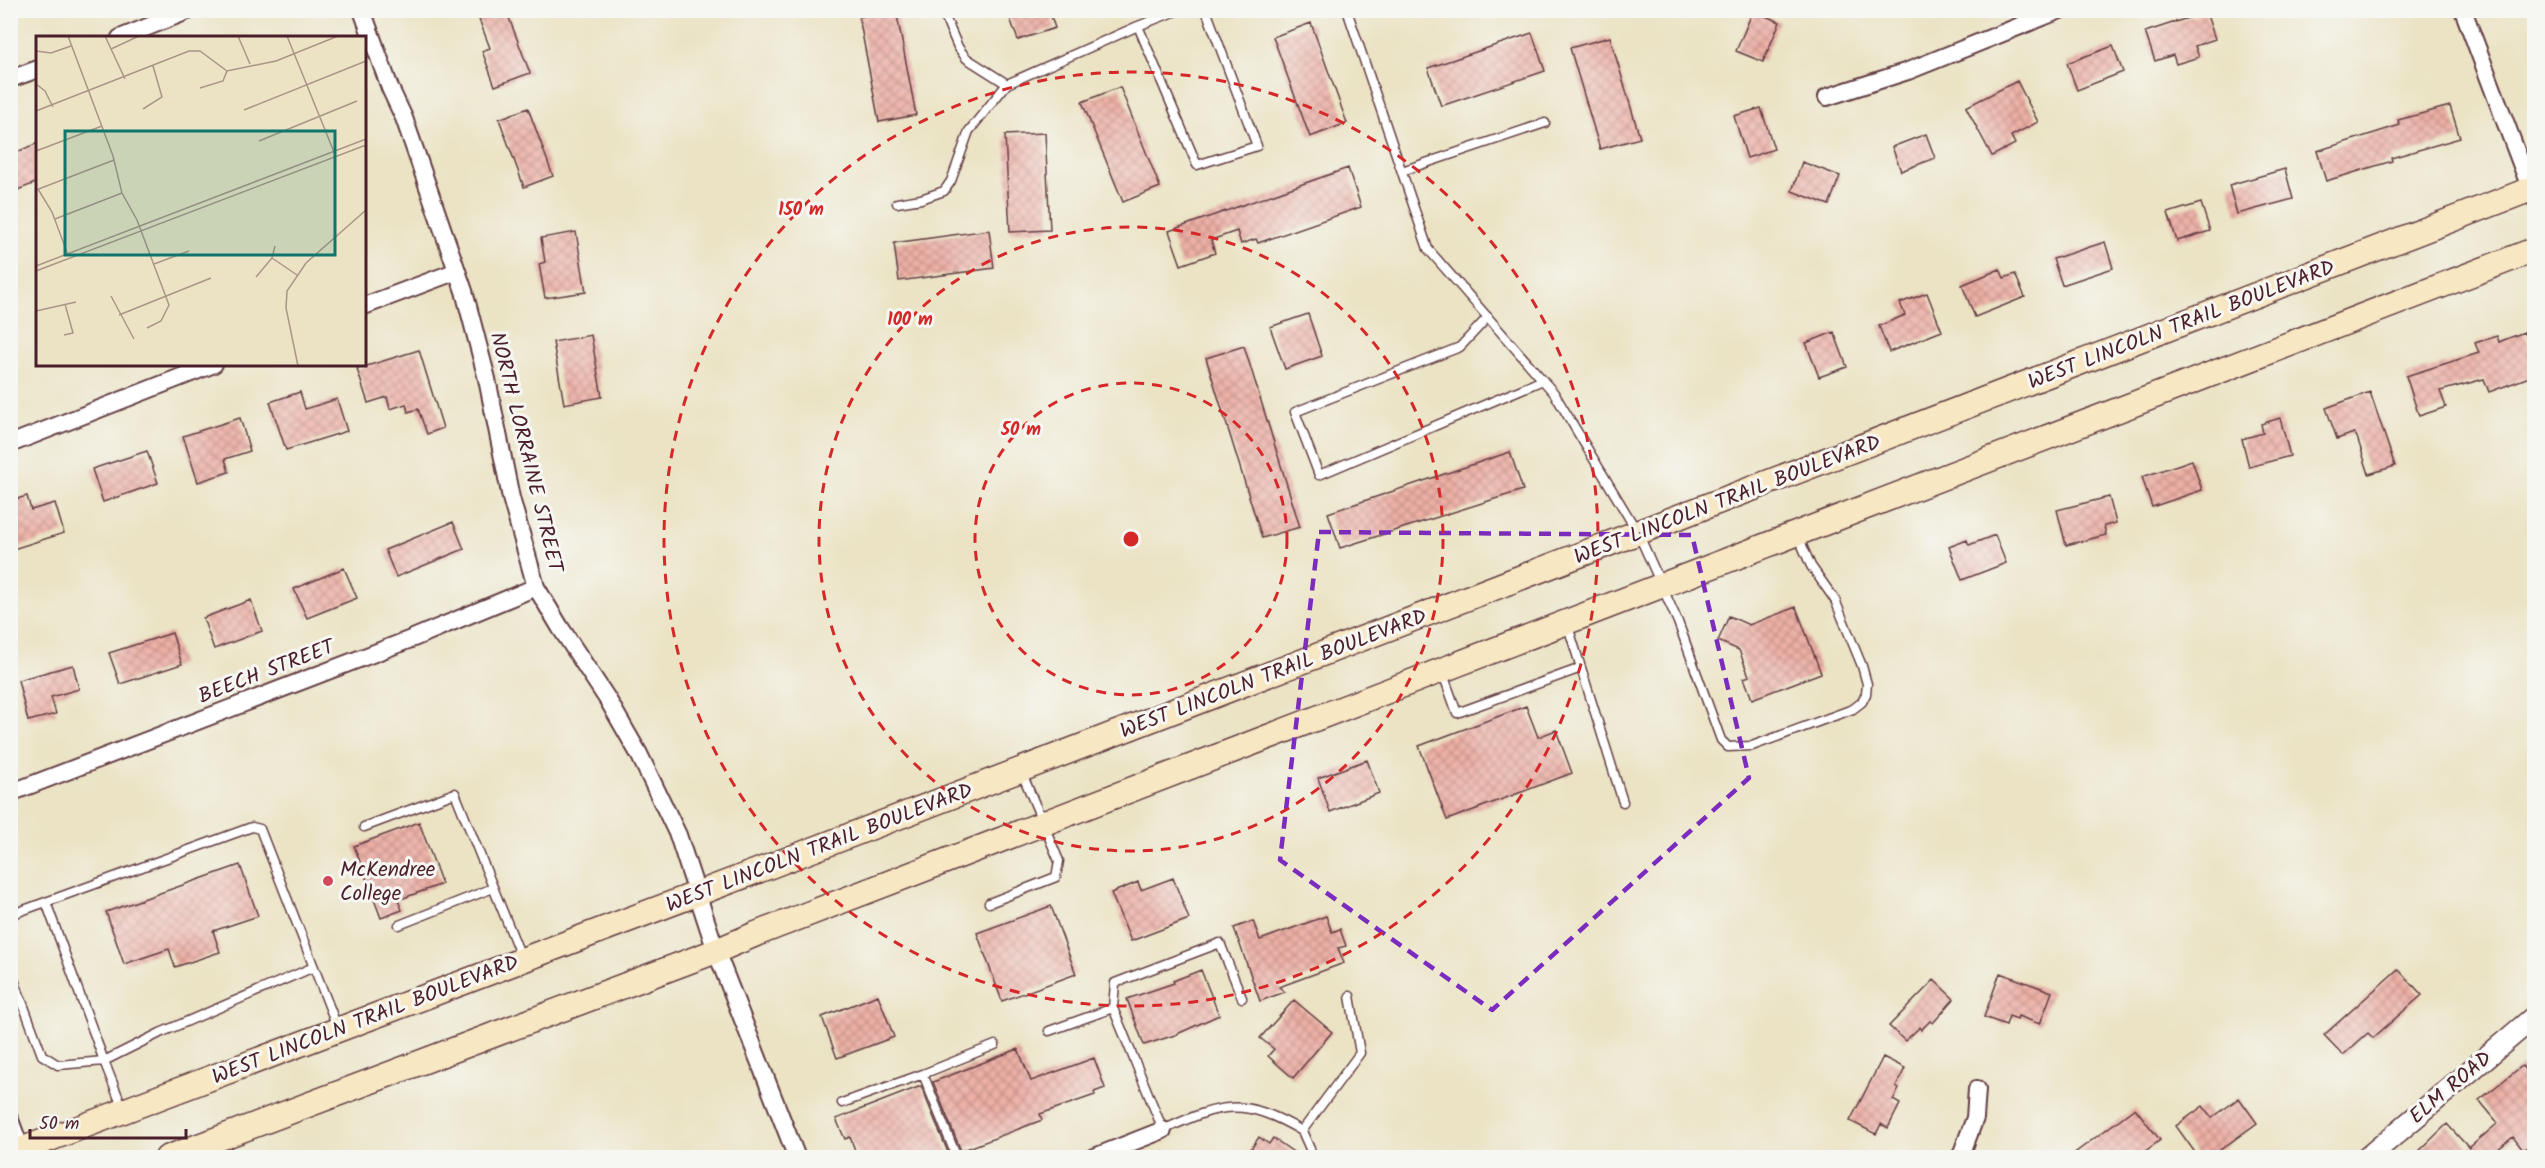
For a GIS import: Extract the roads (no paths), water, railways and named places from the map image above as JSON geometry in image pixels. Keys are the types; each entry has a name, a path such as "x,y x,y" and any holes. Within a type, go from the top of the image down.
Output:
{"main road":[{"name":"WEST LINCOLN TRAIL BOULEVARD","path":"18,1154 123,1111 2533,192"},
{"path":"167,1158 716,951 1567,623 1796,532 2535,250"}],"street":[{"path":"125,36 190,10"},
{"name":"NORTH LORRAINE STREET","path":"362,10 390,88 404,118 457,271 487,379 511,498 536,587 608,700 639,754 678,835 716,951 797,1158"},
{"path":"1827,97 1908,71 2060,10"},
{"path":"2463,10 2533,192"},
{"path":"10,79 36,70"},
{"path":"366,305 457,271"},
{"path":"10,444 209,366"},
{"name":"BEECH STREET","path":"10,793 411,639 536,587"},
{"name":"ELM ROAD","path":"2367,1158 2535,1017"},
{"path":"1960,1158 1975,1118 1977,1089"},
{"path":"10,1120 18,1154"},
{"path":"1092,1158 1162,1130"}],"lane":[{"path":"942,10 958,47 966,58 1007,84"},
{"path":"897,203 921,199 944,190 951,181 969,131 1007,84 1179,10"},
{"path":"1138,26 1197,165 1257,146 1206,10"},
{"path":"1347,10 1428,249 1554,393 1638,533 1678,622 1720,740 1728,747 1752,746 1852,709 1862,702 1866,694 1867,684 1862,666 1835,600 1811,566 1796,532"},
{"path":"1401,171 1545,123"},
{"path":"1488,317 1460,346 1295,412 1319,475 1543,380"},
{"path":"1567,623 1623,802"},
{"path":"1442,671 1458,712 1581,668"},
{"path":"989,903 1056,877 1059,861 1020,770"},
{"path":"364,827 455,794 522,960"},
{"path":"10,915 252,827 260,829 338,1029"},
{"path":"399,925 493,888"},
{"path":"46,902 123,1111"},
{"path":"1242,998 1220,943 1115,983 1113,1008 1162,1130 1194,1116 1227,1106 1254,1108 1280,1118 1302,1131 1314,1158"},
{"path":"10,969 42,1055 58,1065 104,1061 160,1033 314,968"},
{"path":"1302,1131 1360,1053 1350,996"},
{"path":"1049,1031 1113,1008"},
{"path":"842,1103 995,1045"},
{"path":"923,1074 957,1158"}],"place":[{"name":"McKendree College","path":"328,881"}]}
